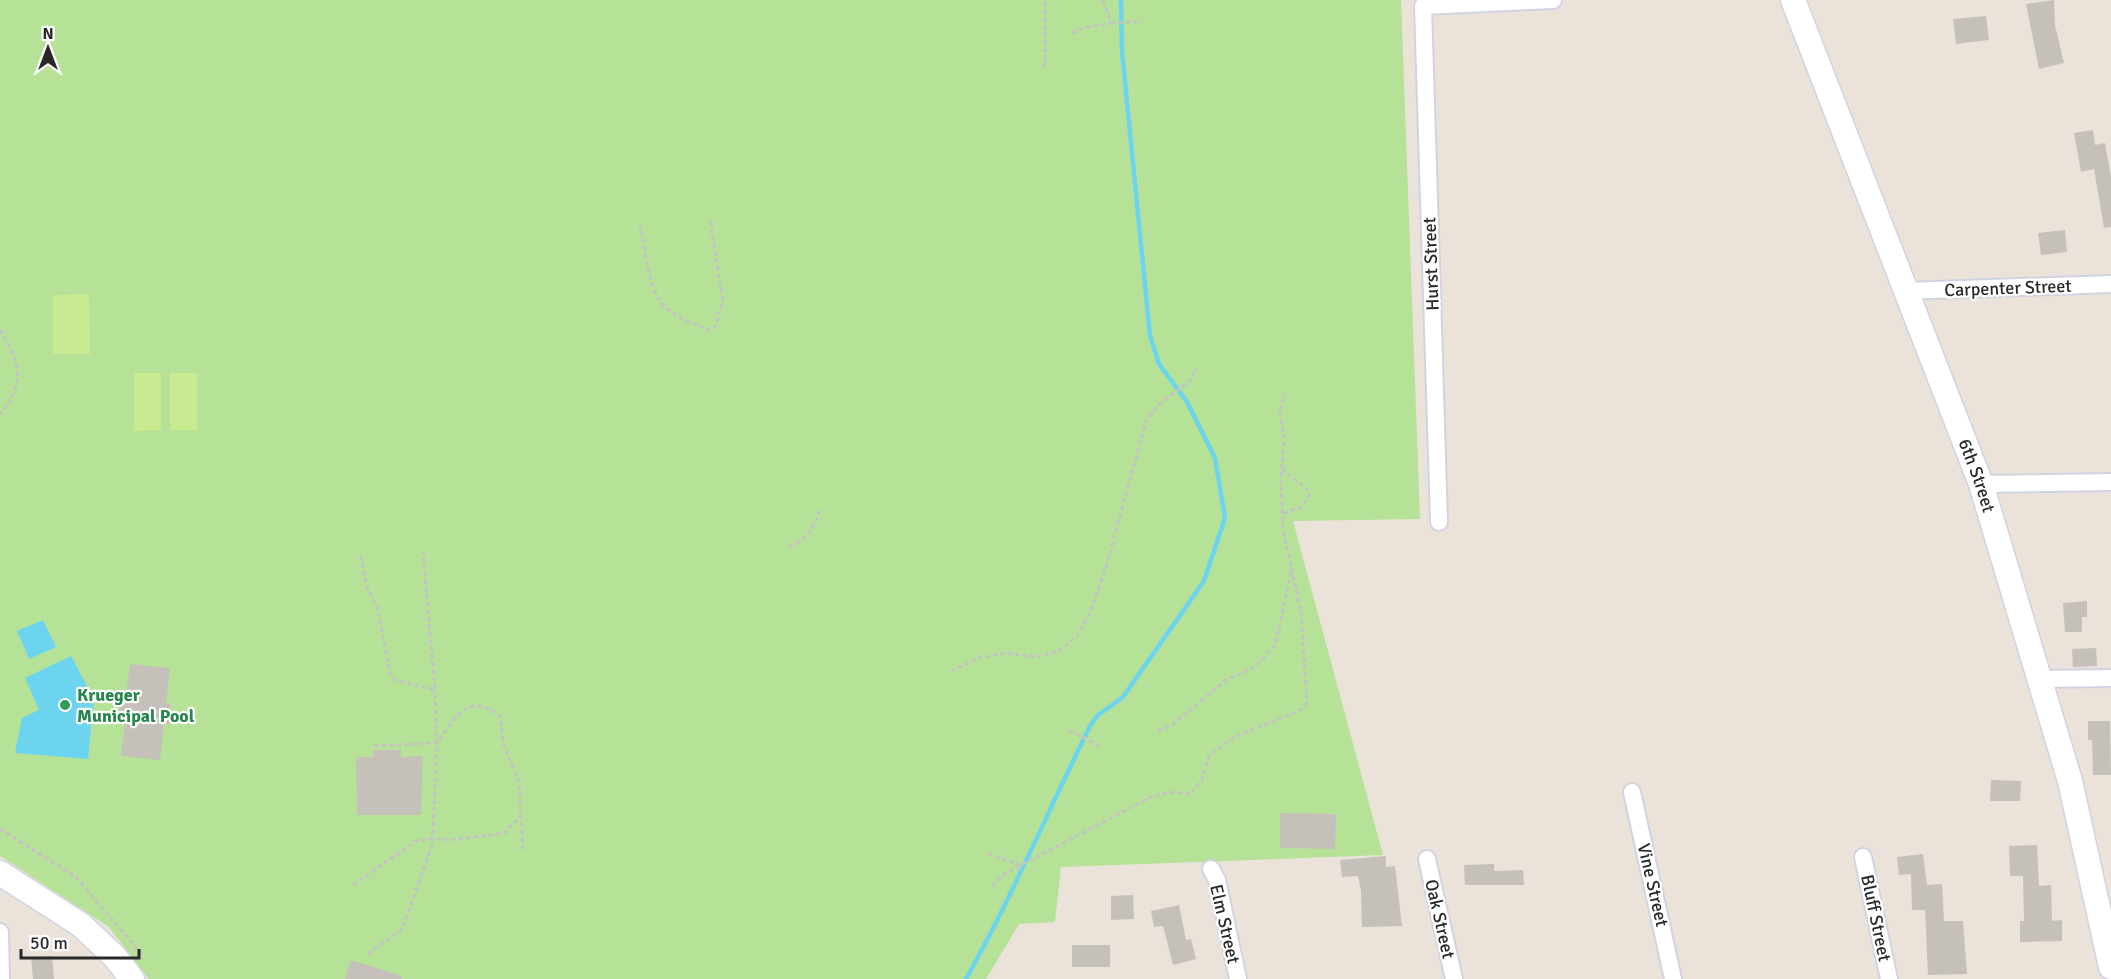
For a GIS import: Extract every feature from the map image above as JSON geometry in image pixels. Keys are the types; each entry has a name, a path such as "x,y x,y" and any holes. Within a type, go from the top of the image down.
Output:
{"street":[{"name":"Hurst Street","path":"1439,522 1423,6 1553,0"},
{"name":"6th Street","path":"1793,0 1904,291 1981,484 2070,781 2110,956"},
{"name":"Carpenter Street","path":"1904,291 2111,284"},
{"path":"1981,484 2111,482"},
{"path":"2038,679 2111,678"},
{"name":"Vine Street","path":"1632,792 1674,979"},
{"name":"Bluff Street","path":"1863,857 1889,979"},
{"name":"Oak Street","path":"1427,859 1454,979"},
{"name":"Elm Street","path":"1211,869 1216,880 1238,979"},
{"path":"0,873 81,925 115,957 132,979"},
{"path":"0,932 1,979"}],"path":[{"path":"1045,0 1045,67"},
{"path":"1103,0 1111,22"},
{"path":"1072,33 1083,28 1111,22 1142,21"},
{"path":"640,224 651,279 661,303 684,319 708,330 716,326 723,301 710,219"},
{"path":"0,330 17,358 18,380 8,405 0,414"},
{"path":"951,671 978,658 1006,653 1037,657 1059,651 1077,636 1090,613 1106,567 1146,422 1158,405 1187,384 1196,368"},
{"path":"992,886 1006,873 1098,822 1151,797 1170,792 1190,794 1202,780 1209,756 1234,736 1301,710 1307,702 1301,612 1283,530 1284,438 1280,413 1284,393"},
{"path":"1282,469 1306,488 1310,495 1301,507 1282,514"},
{"path":"789,547 806,539 813,530 820,509"},
{"path":"368,954 402,929 423,873 433,838 437,743 435,690 423,552"},
{"path":"361,556 366,584 378,610 390,674 394,680 435,690"},
{"path":"1158,731 1171,726 1226,680 1255,667 1275,646 1292,567"},
{"path":"437,743 461,710 471,706 490,708 500,716 503,742 519,782 523,850"},
{"path":"1069,730 1102,747"},
{"path":"374,746 437,743"},
{"path":"353,885 416,842 433,838 450,840 504,833 522,815"},
{"path":"0,828 76,877 145,958"},
{"path":"988,854 1021,865"}],"green space":[{"path":"0,0 1401,0 1420,519 1293,521 1383,855 1061,867 1055,922 1019,924 986,979 149,979 109,927 0,856"},
{"path":"89,294 90,354 53,354 53,295"},
{"path":"134,373 161,373 161,430 134,431"},
{"path":"170,373 197,373 197,430 170,430"}],"water":[{"path":"43,620 56,647 29,659 17,631"},
{"name":"Krueger Municipal Pool","path":"71,656 94,699 88,759 15,753 22,718 39,710 25,678"}],"building":[{"path":"2054,0 2055,25 2064,63 2039,69 2026,4"},
{"path":"1986,16 1989,40 1956,44 1953,19"},
{"path":"2093,130 2095,145 2105,143 2111,177 2111,227 2104,228 2094,169 2081,172 2074,133"},
{"path":"2065,230 2067,252 2041,255 2038,233"},
{"path":"2087,601 2087,617 2082,617 2082,632 2065,632 2063,603"},
{"path":"2096,648 2097,666 2073,667 2072,649"},
{"path":"130,664 170,668 166,703 171,704 169,725 164,724 160,760 121,756 125,720 118,720 121,695 126,695"},
{"path":"2088,721 2110,721 2111,775 2093,775 2092,740 2088,740"},
{"path":"373,750 401,750 401,757 423,756 421,815 357,815 356,757 373,757"},
{"path":"1991,780 2021,781 2020,801 1990,801"},
{"path":"1280,813 1336,814 1335,849 1280,848"},
{"path":"2037,845 2039,886 2051,885 2052,921 2062,920 2062,941 2020,942 2020,921 2024,921 2023,876 2010,876 2009,846"},
{"path":"1923,854 1927,885 1942,884 1944,921 1963,921 1967,974 1928,975 1925,910 1912,910 1911,874 1899,875 1897,857"},
{"path":"1386,856 1386,867 1395,866 1402,926 1362,927 1361,891 1358,876 1342,877 1340,860"},
{"path":"1494,864 1494,871 1523,870 1524,885 1465,885 1464,865"},
{"path":"1133,895 1134,919 1111,920 1111,896"},
{"path":"1179,905 1186,940 1191,939 1196,959 1173,965 1163,926 1154,927 1151,911"},
{"path":"1072,945 1110,945 1110,967 1072,967"},
{"path":"52,956 54,979 33,979 31,957"},
{"path":"351,960 402,976 402,979 345,979"}],"waterway":[{"path":"966,979 1090,726 1097,716 1123,697 1204,581 1225,518 1215,458 1187,402 1159,364 1150,336 1122,51 1121,0"}],"place":[{"name":"Krueger Municipal Pool","path":"65,705"}]}
